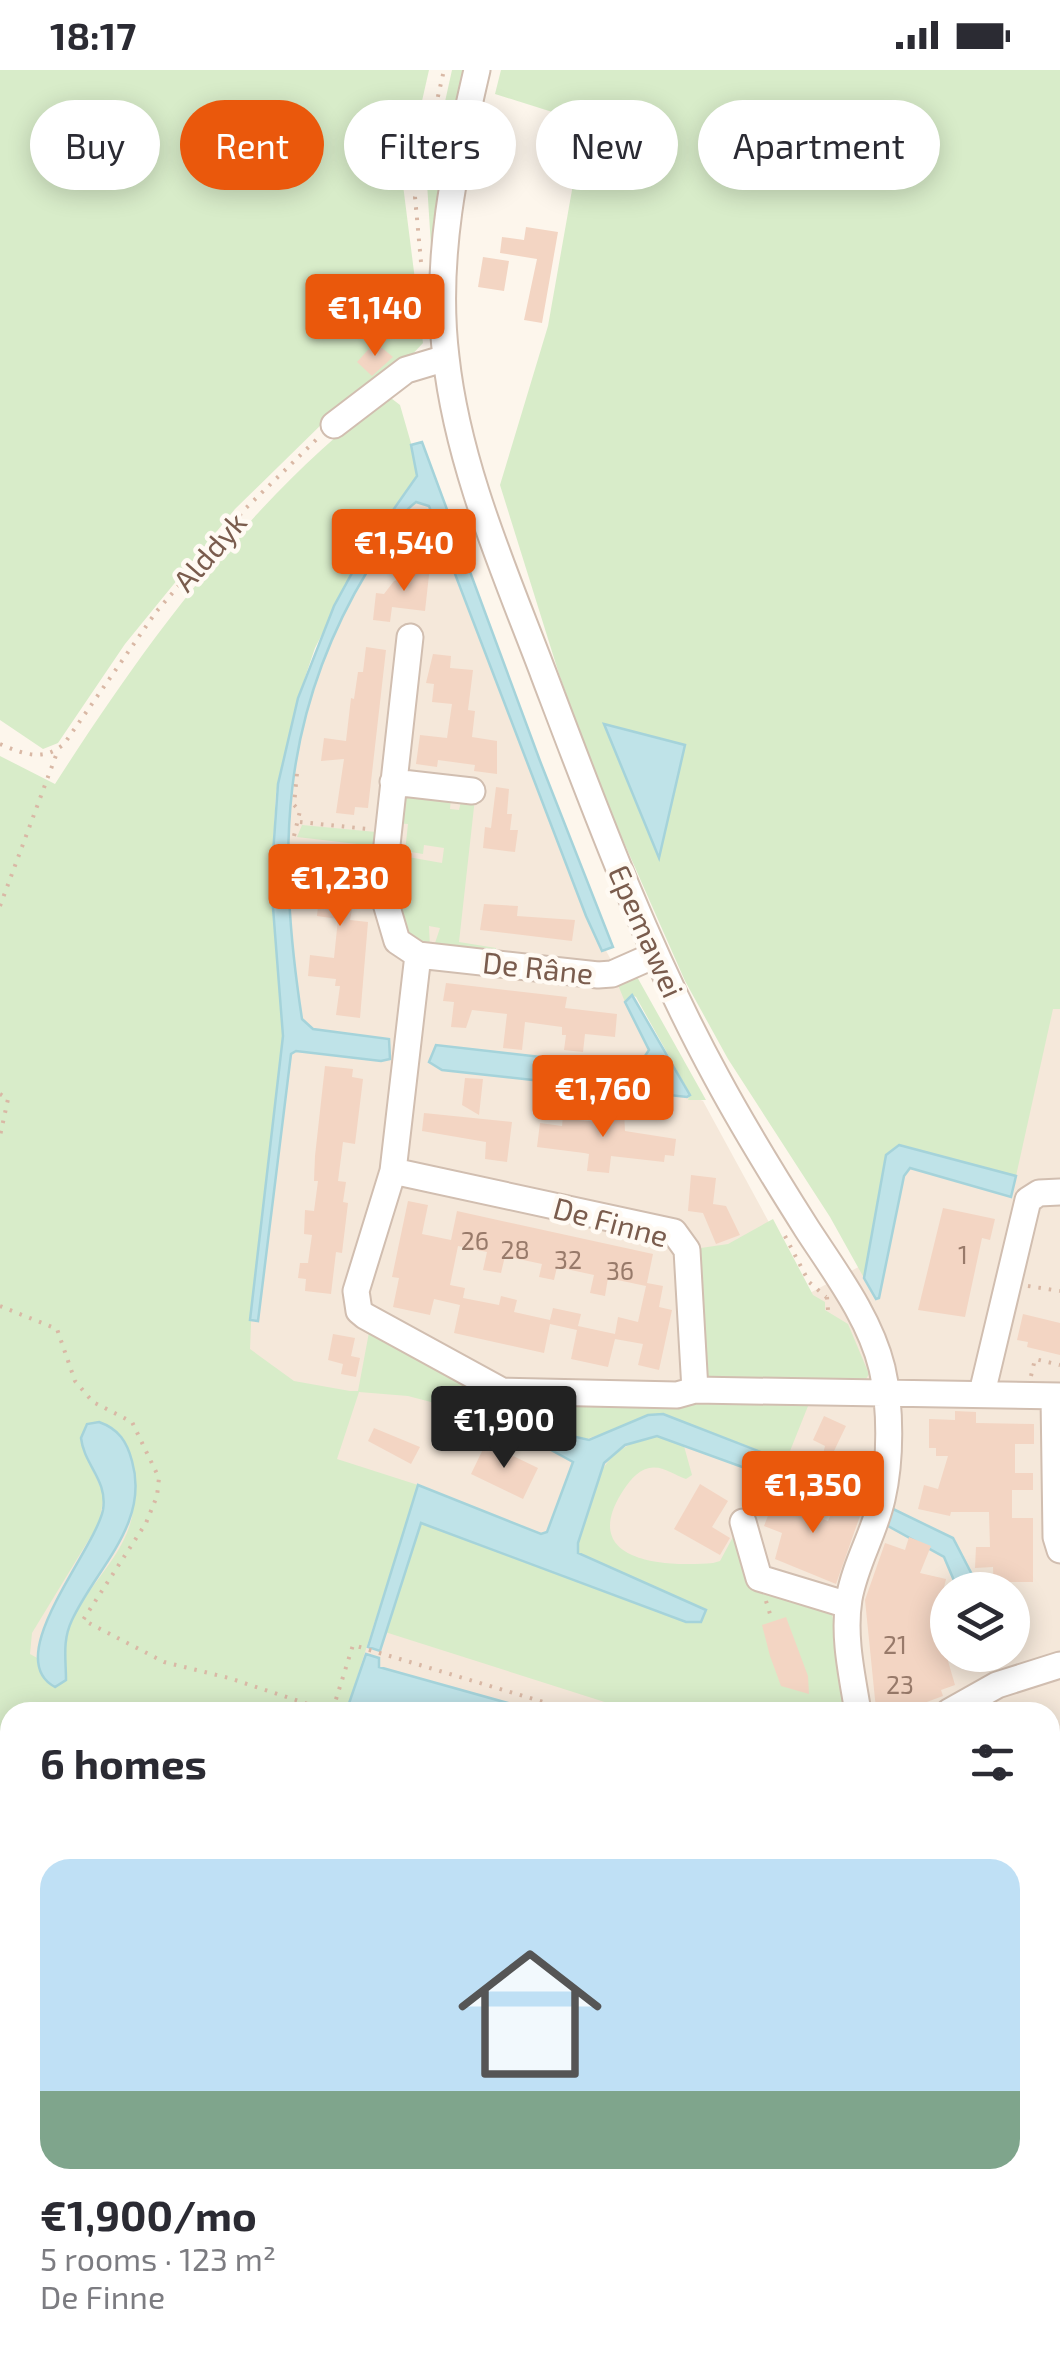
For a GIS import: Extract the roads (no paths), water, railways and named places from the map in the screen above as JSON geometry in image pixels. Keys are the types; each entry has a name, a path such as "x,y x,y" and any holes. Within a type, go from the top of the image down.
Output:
{"street":[{"name":"Epemawei","path":"477,70 444,246 446,358 462,442 498,554 655,955 736,1113 850,1297 875,1349 885,1391 886,1457 882,1502 860,1559 848,1605 846,1639 856,1702"},
{"path":"334,425 406,370 446,358"},
{"path":"410,637 382,870 386,910 397,941 418,955 393,1170 356,1290 358,1311 502,1391 676,1395 695,1390 885,1391 1057,1396 1056,1536 1060,1550"},
{"path":"393,782 472,791"},
{"name":"De Râne","path":"418,955 598,975 612,974 655,955"},
{"name":"De Finne","path":"393,1170 674,1232 687,1250 695,1390"},
{"path":"982,1393 1028,1200 1039,1193 1060,1192"},
{"path":"743,1522 759,1578 848,1605"},
{"path":"967,1702 998,1685 1060,1665"}],"water":[{"path":"422,442 613,947 602,951 586,916 429,506 416,502 395,524 378,552 339,625 317,679 301,733 288,844 289,900 302,1019 313,1029 389,1039 390,1059 296,1051 291,1054 258,1321 250,1320 283,1036 271,882 278,784 298,698 334,606 363,553 417,476 411,445"},
{"path":"604,724 685,745 659,858"},
{"path":"632,995 690,1095 687,1097 442,1070 429,1062 436,1045 637,1068 649,1050 625,1002"},
{"path":"899,1145 1016,1176 1011,1197 910,1168 904,1176 876,1299 864,1278 886,1155"},
{"path":"663,1414 869,1494 861,1510 657,1436 625,1445 604,1463 578,1553 706,1610 701,1622 686,1622 421,1523 380,1651 368,1647 418,1485 541,1534 547,1532 573,1462 511,1428 514,1423 589,1440 648,1415"},
{"path":"99,1422 117,1432 128,1448 136,1484 134,1505 118,1545 72,1620 66,1643 66,1680 55,1687 41,1673 38,1653 55,1603 103,1510 102,1490 81,1438 87,1424"},
{"path":"891,1508 953,1538 971,1572 950,1572 944,1557 886,1525"},
{"path":"366,1654 379,1658 379,1667 504,1702 349,1702"}]}
